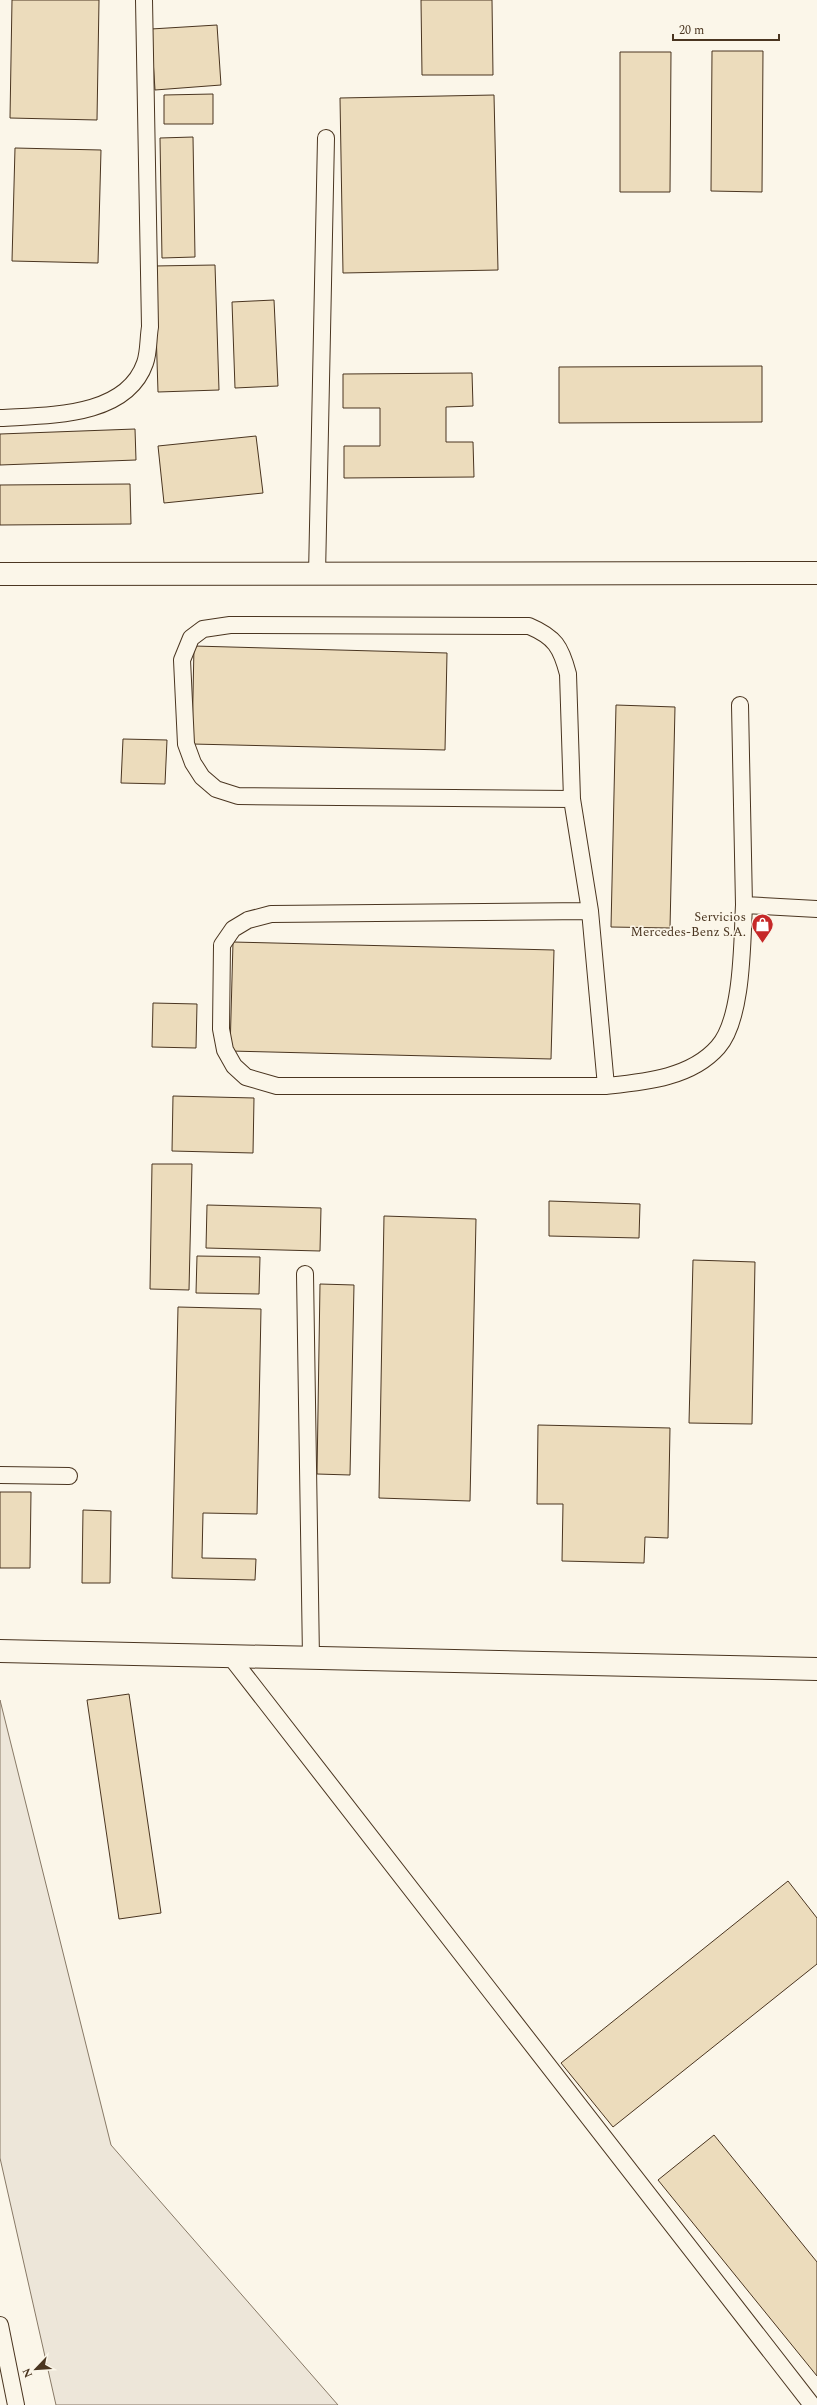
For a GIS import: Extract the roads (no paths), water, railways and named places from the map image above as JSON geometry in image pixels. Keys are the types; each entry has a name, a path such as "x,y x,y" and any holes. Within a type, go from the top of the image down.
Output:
{"street":[{"path":"0,574 317,575 817,573"},
{"path":"0,1651 817,1669"}],"lane":[{"path":"0,418 70,414 100,405 128,389 145,363 150,326 144,0"},
{"path":"317,575 326,138"},
{"path":"572,798 238,796 216,789 202,777 193,763 186,744 182,660 191,638 203,629 230,625 529,626 546,633 555,642 564,657 568,674 572,798 590,911 606,1086"},
{"path":"590,911 271,914 248,920 233,928 222,945 221,1030 225,1050 234,1066 246,1077 277,1086 606,1086 645,1082 674,1074 696,1064 718,1047 731,1024 738,987 744,905 740,705"},
{"path":"744,905 817,909"},
{"path":"305,1274 311,1658"},
{"path":"0,1475 70,1476"},
{"path":"230,1656 812,2405"},
{"path":"0,2325 16,2405"}],"place":[{"name":"Servicios Mercedes-Benz S.A.","path":"762,944"}]}
